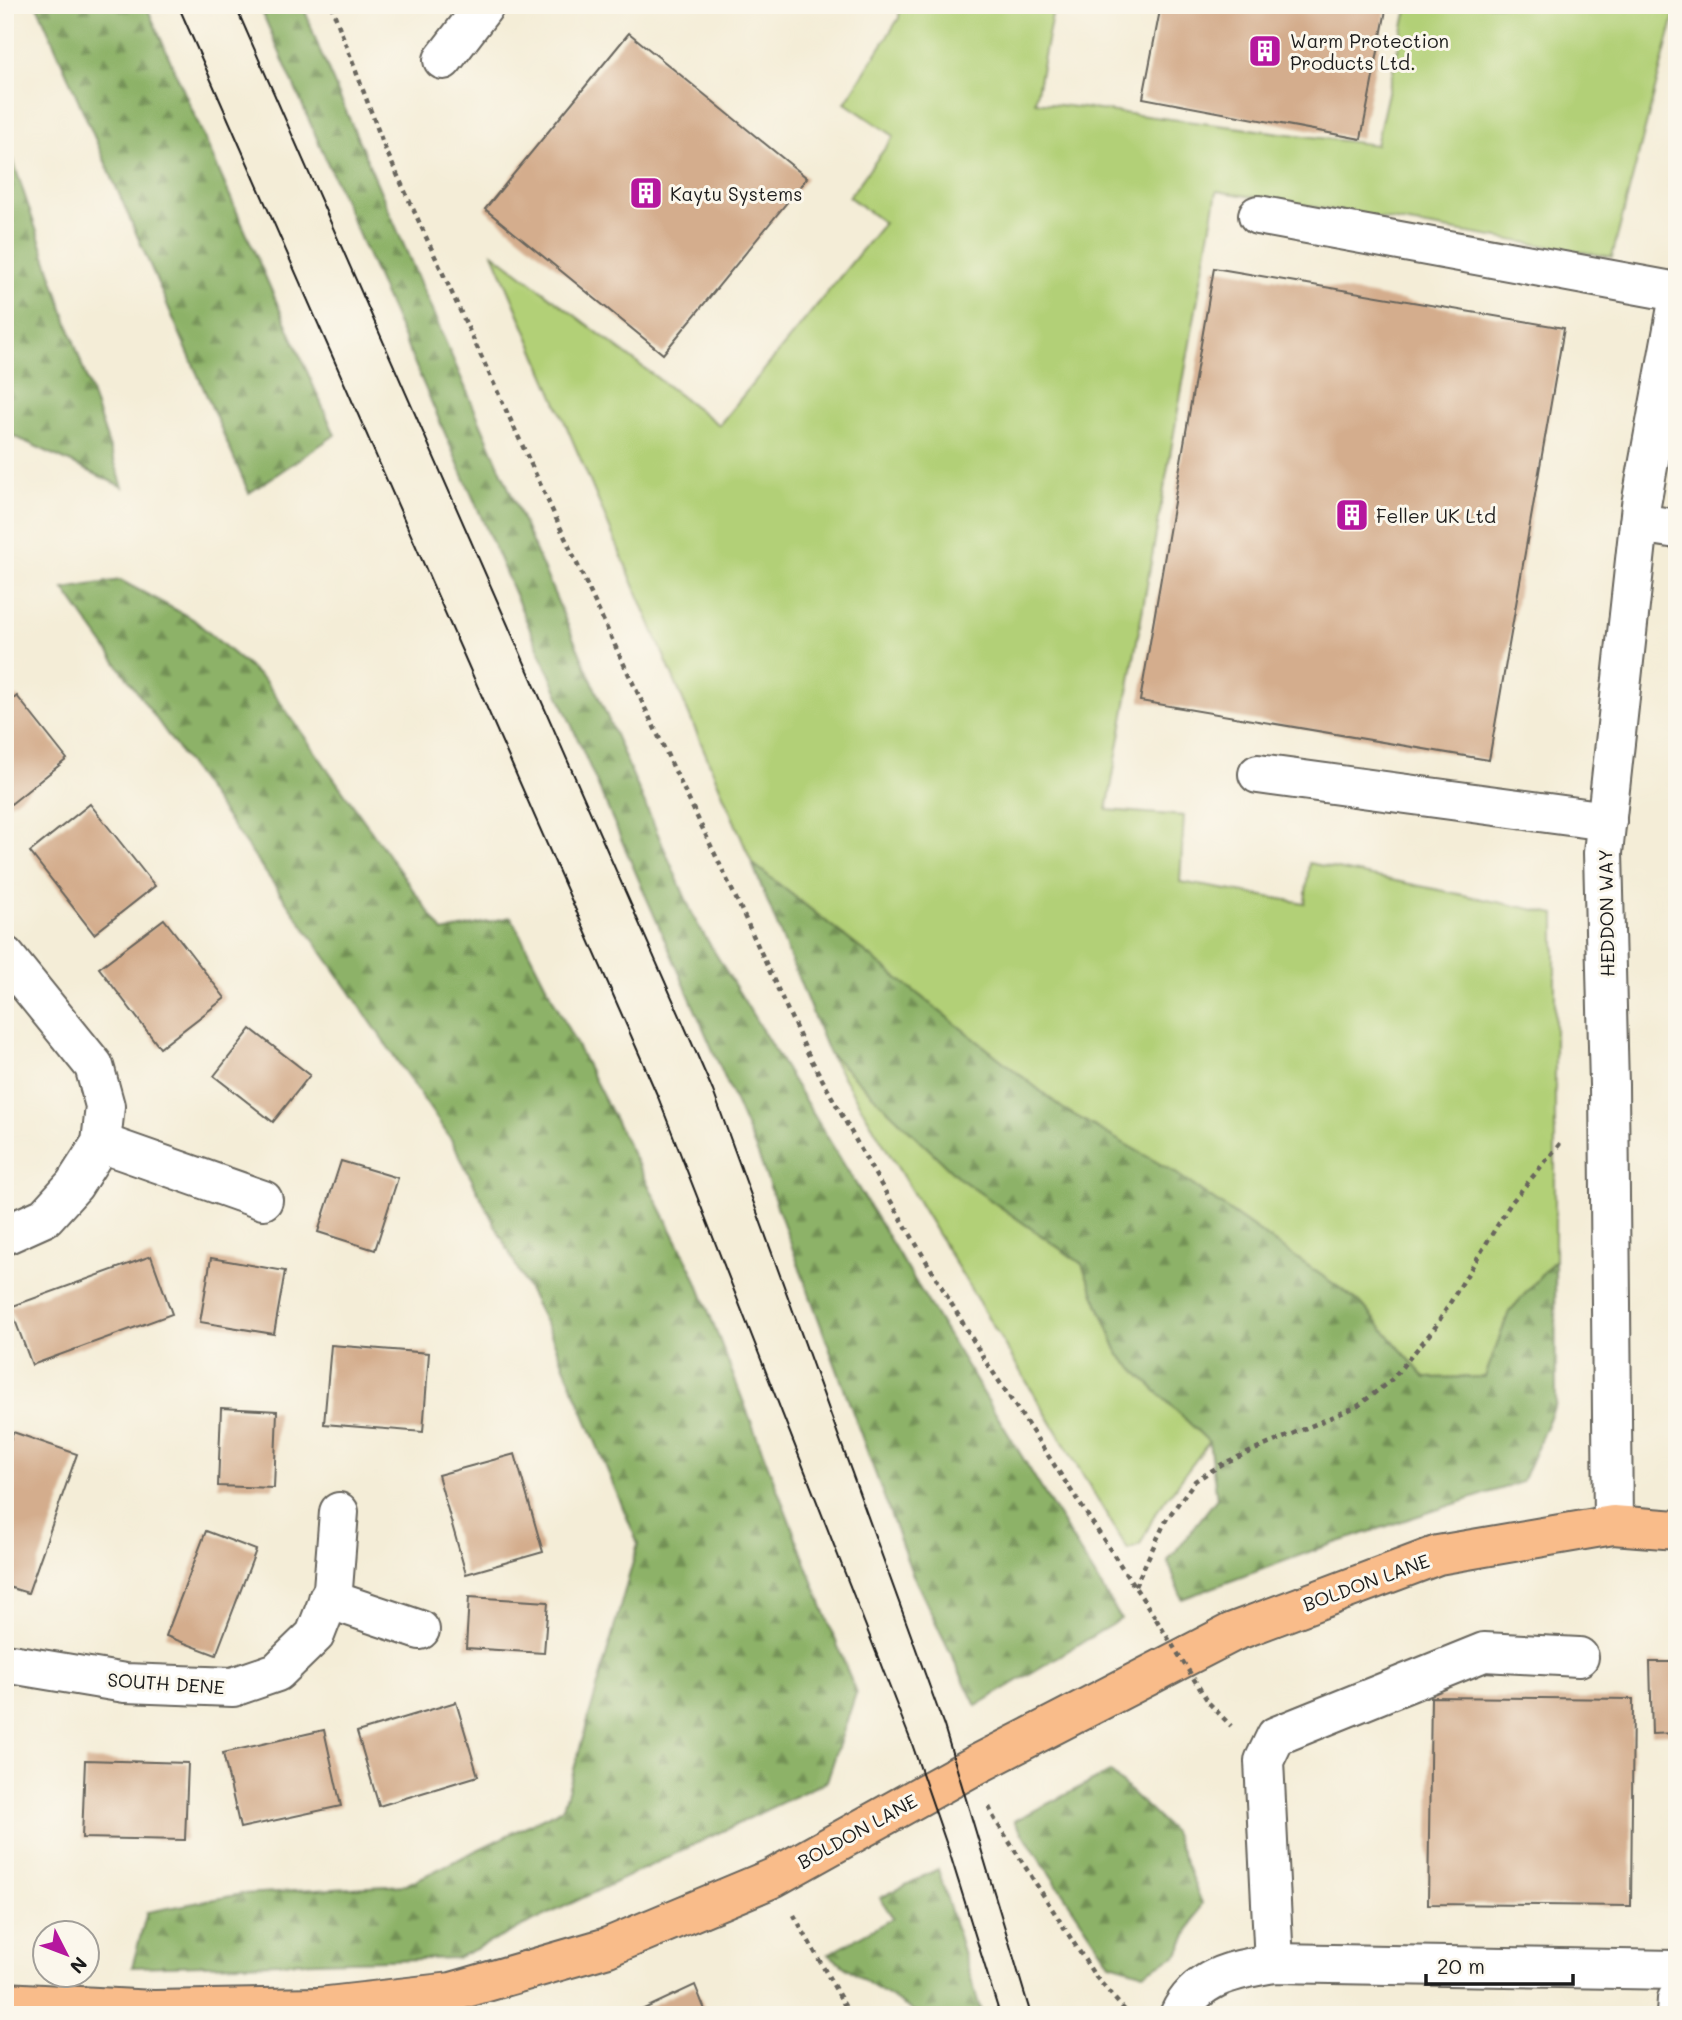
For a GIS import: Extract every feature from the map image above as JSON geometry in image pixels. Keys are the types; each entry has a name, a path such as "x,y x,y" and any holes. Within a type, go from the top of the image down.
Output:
{"main road":[{"name":"BOLDON LANE","path":"5,2002 153,2010 319,2007 452,1992 608,1947 773,1878 974,1766 1233,1632 1438,1555 1613,1525 1677,1530"}],"street":[{"path":"443,60 485,5"},
{"path":"1258,215 1677,292"},
{"name":"HEDDON WAY","path":"1613,1525 1609,1085 1603,853 1639,523 1677,306"},
{"path":"1639,523 1677,529"},
{"path":"1258,775 1607,821"},
{"path":"5,956 94,1066 105,1106 101,1143 74,1185 45,1217 5,1235"},
{"path":"101,1143 263,1200"},
{"name":"SOUTH DENE","path":"5,1663 125,1683 233,1687 277,1672 315,1635 332,1589 339,1512"},
{"path":"328,1599 420,1630"},
{"path":"1274,1963 1264,1760 1276,1736 1484,1652 1579,1657"},
{"path":"1179,2015 1196,1990 1228,1971 1274,1963 1677,1970"},
{"path":"1676,2015 1677,1999"}],"path":[{"path":"331,5 384,146 608,633 806,1050 870,1166 983,1357 1209,1703"},
{"path":"1134,1586 1166,1520 1195,1481 1224,1463 1358,1406 1391,1380 1434,1329 1511,1203 1565,1139"},
{"path":"974,1766 994,1818 1095,1976 1129,2015"},
{"path":"773,1878 850,2015"}],"green space":[{"path":"37,5 146,5 335,435 249,493"},
{"path":"259,5 303,5 320,51 695,920 1121,1619 976,1706 912,1573 757,1152"},
{"path":"900,5 1054,5 1035,102 1376,145 1408,5 1677,5 1612,257 1217,191 1107,810 1184,816 1180,882 1305,903 1309,863 1555,914 1555,1260 1509,1312 1485,1377 1425,1378 1361,1303 1174,1172 1062,1108 752,863 493,253 719,425 884,223 849,197 894,136 845,103 899,18"},
{"path":"5,137 123,487 5,432"},
{"path":"120,580 193,619 265,681 443,932 511,917 694,1274 856,1693 827,1781 457,1958 132,1967 147,1912 242,1894 406,1885 563,1808 638,1544 550,1332 452,1141 349,990 64,589"},
{"path":"752,863 1062,1108 1174,1172 1361,1303 1425,1378 1485,1377 1509,1312 1555,1260 1556,1403 1522,1482 1317,1549 1182,1599 1168,1561 1217,1498 1209,1442 1119,1355 1082,1264 959,1178 828,1052"},
{"path":"828,1052 959,1178 1082,1264 1119,1355 1209,1442 1155,1514 1140,1545 1128,1550"},
{"path":"1110,1772 1173,1832 1202,1903 1178,1954 1144,1973 1110,1963 1014,1821"},
{"path":"938,1869 982,2015 920,2015 828,1954 893,1918 880,1898"}],"building":[{"name":"Warm Protection Products Ltd.","path":"1161,5 1387,5 1361,139 1143,98"},
{"name":"Kaytu Systems","path":"629,33 807,178 663,354 485,209"},
{"name":"Feller UK Ltd","path":"1214,268 1564,328 1489,760 1140,701"},
{"path":"17,696 67,759 11,804 5,798 5,706"},
{"path":"90,804 155,886 94,934 30,852"},
{"path":"164,919 225,998 160,1048 99,968"},
{"path":"251,1029 310,1075 273,1122 214,1076"},
{"path":"341,1161 398,1178 375,1250 318,1232"},
{"path":"151,1256 172,1314 32,1365 10,1307"},
{"path":"211,1258 285,1271 274,1334 200,1322"},
{"path":"331,1345 429,1353 423,1432 324,1424"},
{"path":"221,1408 277,1411 274,1488 218,1486"},
{"path":"13,1432 77,1454 28,1593 5,1586 5,1455"},
{"path":"515,1454 543,1552 466,1574 438,1475"},
{"path":"206,1531 256,1550 216,1655 166,1636"},
{"path":"469,1597 548,1602 544,1653 466,1648"},
{"path":"1650,1662 1677,1662 1677,1733 1652,1734"},
{"path":"1431,1697 1633,1699 1631,1906 1428,1904"},
{"path":"456,1702 478,1776 379,1806 357,1732"},
{"path":"324,1730 341,1806 240,1828 223,1753"},
{"path":"85,1760 188,1763 185,1840 82,1838"},
{"path":"695,1985 707,2015 631,2015"}],"tram line":[{"path":"178,5 658,1097 912,1744 949,1851 1000,2015"},
{"path":"235,5 713,1091 944,1726 1031,2015"}],"place":[{"name":"Warm Protection Products Ltd.","path":"1265,51"},
{"name":"Kaytu Systems","path":"646,193"},
{"name":"Feller UK Ltd","path":"1352,515"}]}
